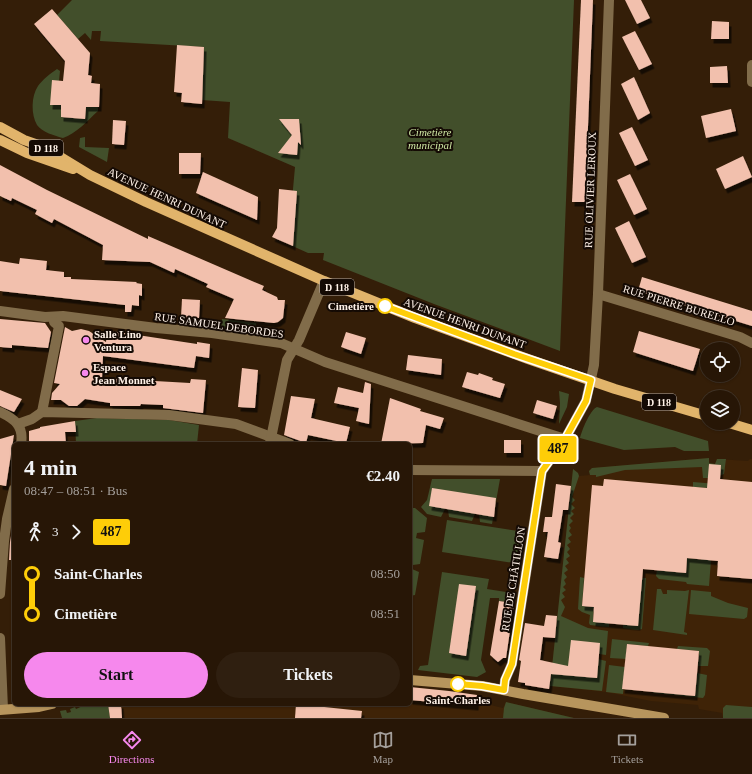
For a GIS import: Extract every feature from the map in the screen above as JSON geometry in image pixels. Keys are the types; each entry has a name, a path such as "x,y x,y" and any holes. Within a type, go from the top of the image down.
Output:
{"main road":[{"name":"AVENUE HENRI DUNANT","path":"0,127 24,140 44,147 90,175 171,214 324,281 423,321 591,380 700,414"},
{"name":"AVENUE HENRI DUNANT","path":"0,140 27,153 90,175"},
{"path":"740,426 752,430"},
{"path":"412,680 482,686 664,718"},
{"path":"2,710 43,706"}],"street":[{"name":"RUE OLIVIER LEROUX","path":"542,471 565,439 586,401 594,365 609,0"},
{"path":"752,65 752,82"},
{"path":"18,424 32,419 42,412 169,415 236,424 271,441 284,369 287,360 300,340 324,281"},
{"name":"RUE PIERRE BURELLO","path":"598,294 740,336 752,343"},
{"name":"RUE SAMUEL DEBORDES","path":"0,311 45,317 63,316 156,328 212,333 281,343 326,362 565,439"},
{"path":"42,412 59,326 54,322"},
{"path":"0,412 12,418 18,424 21,442"},
{"path":"412,470 542,471"},
{"name":"RUE DE CHÂTILLON","path":"504,690 505,680 512,664 542,471"},
{"path":"0,594 4,541 12,498"},
{"path":"0,638 2,710"}],"shaded area":[{"path":"709,458 709,463 715,464 717,459 748,461 752,459 752,718 723,718 722,713 699,709 698,705 651,701 606,692 550,686 573,469 579,476 590,475 589,471 592,468"},
{"path":"412,687 477,695 476,706 482,703 503,708 506,702 574,718 110,718 108,706 412,706"}],"green space":[{"name":"Cimetière municipal","path":"72,0 574,0 560,351 434,304 323,260 324,253 308,253 288,244 295,167 228,138 230,102 202,100 204,47 100,41 101,31 92,31 91,40 85,33 78,39 57,15"},
{"path":"57,69 60,71 59,81 63,81 61,117 85,119 86,107 98,107 98,111 82,126 63,138 42,130 35,121 33,111 34,95 38,86 44,79"},
{"path":"85,137 85,147 109,148 107,162 79,147 80,138"},
{"path":"222,319 256,323 256,332 221,329"},
{"path":"559,391 569,394 567,407 559,424 560,403"},
{"path":"597,407 708,441 709,451 684,451 675,447 624,450 580,438 584,425 594,409"},
{"path":"97,418 169,420 199,425 197,442 76,442 75,421"},
{"path":"709,458 709,463 715,464 717,459 726,459 724,474 714,478 703,478 702,467 625,470 596,477 596,475 590,475 589,471 592,468"},
{"path":"573,469 579,476 572,497 575,500 571,504 575,508 571,511 574,514 570,518 573,521 569,525 571,528 569,531 572,535 568,538 571,542 567,545 570,549 567,552 570,556 566,559 569,563 565,566 568,570 564,573 567,577 564,580 566,584 563,587 566,590 562,593 565,597 561,600 565,607 561,616 588,628 608,631 606,655 599,654 598,659 606,661 602,691 550,686"},
{"path":"432,479 500,479 492,524 480,522 479,514 475,514 472,521 449,517 448,510 445,509 441,517 427,514 421,507 427,500"},
{"path":"693,482 717,484 709,586 659,579 656,576 657,570 686,573 687,558 701,560 708,488 693,487"},
{"path":"412,508 415,508 427,518 425,532 417,533 416,538 424,540 420,564 413,565 412,569"},
{"path":"447,520 525,532 519,573 513,573 514,563 442,552"},
{"path":"412,569 419,572 415,595 412,596"},
{"path":"442,572 489,579 487,589 506,592 505,602 499,601 499,598 490,598 481,660 486,672 477,677 418,670 420,666 428,665"},
{"path":"580,577 584,578 582,606 594,607 593,621 609,623 609,627 590,625 590,615 578,609"},
{"path":"642,578 646,578 642,629 638,630 623,628 623,624"},
{"path":"657,589 661,589 663,594 667,594 667,590 689,590 684,632 687,633 687,635 653,630"},
{"path":"691,590 711,592 711,596 728,603 748,608 747,617 744,619 689,614"},
{"path":"612,639 649,643 648,646 627,644 626,659 610,658"},
{"path":"678,646 707,648 710,651 708,666 698,666 699,651 677,649"},
{"path":"609,665 625,667 623,694 606,692"},
{"path":"697,673 707,675 705,695 703,698 652,692 695,696"},
{"path":"506,702 574,718 503,718"},
{"path":"726,705 752,707 752,718 723,718 723,708"},
{"path":"83,706 108,706 110,718 62,718 60,711 66,710 67,713 71,712 70,709 75,707 76,709"}],"building":[{"path":"581,0 593,0 585,202 572,202"},
{"path":"625,0 641,0 650,18 637,24"},
{"path":"52,9 90,53 88,75 92,76 91,83 100,84 99,107 86,107 85,119 61,117 61,105 50,105 52,80 63,81 65,61 34,24"},
{"path":"712,21 729,22 729,39 711,39"},
{"path":"635,31 652,64 639,70 622,37"},
{"path":"177,45 204,47 202,104 181,102 182,93 174,92"},
{"path":"727,66 728,83 710,83 710,67"},
{"path":"634,77 650,113 638,120 621,84"},
{"path":"731,109 736,131 706,138 701,116"},
{"path":"279,119 299,119 301,145 298,142 297,155 278,153 292,135"},
{"path":"113,120 126,121 124,145 112,144"},
{"path":"632,127 648,160 635,166 619,133"},
{"path":"179,153 201,153 200,174 179,174"},
{"path":"743,156 752,177 725,189 716,169"},
{"path":"0,165 47,190 148,239 148,236 264,286 262,290 277,297 278,300 285,300 283,318 274,323 225,318 234,299 206,287 208,284 175,269 174,273 150,262 102,260 103,245 54,219 52,223 35,214 37,210 12,198 11,201 0,196"},
{"path":"203,172 258,197 257,220 196,193"},
{"path":"630,174 647,209 634,215 617,180"},
{"path":"279,189 297,191 293,246 272,237 277,228"},
{"path":"629,221 646,257 632,263 615,228"},
{"path":"20,258 47,261 46,270 64,272 64,277 71,277 71,279 137,282 136,283 142,284 142,296 139,295 139,306 132,305 131,312 125,312 125,305 0,291 0,261 19,264"},
{"path":"642,277 752,311 752,326 638,291"},
{"path":"182,299 200,300 199,318 181,317"},
{"path":"0,319 45,323 51,332 48,348 12,345 12,348 0,347"},
{"path":"65,327 72,331 81,329 89,331 106,342 107,332 111,331 197,344 197,342 210,344 209,358 196,356 194,368 103,356 102,378 190,383 191,379 206,380 203,413 163,408 163,405 141,404 140,406 110,406 110,403 85,399 77,406 69,406 61,400 51,400 52,393 60,384 54,383"},
{"path":"639,331 700,349 693,371 633,352"},
{"path":"346,332 366,338 361,354 341,347"},
{"path":"408,355 442,359 441,375 406,370"},
{"path":"242,368 258,370 255,408 238,407"},
{"path":"467,372 478,375 479,373 493,378 492,380 505,384 500,398 462,387"},
{"path":"365,382 371,384 369,424 356,421 359,408 334,403 338,387 363,393"},
{"path":"0,390 22,399 14,412 0,406"},
{"path":"291,396 315,399 311,418 350,427 346,442 308,435 306,442 303,442 284,435"},
{"path":"390,398 421,409 420,411 444,418 440,429 426,425 423,443 381,442"},
{"path":"537,400 557,406 553,419 533,413"},
{"path":"75,421 76,432 65,432 66,442 29,442 29,431 40,427"},
{"path":"14,435 6,486 0,485 0,439"},
{"path":"504,440 521,440 521,453 504,453"},
{"path":"709,464 721,465 720,479 752,482 752,579 717,576 718,561 687,558 686,573 643,569 638,626 593,622 594,607 582,606 592,485 603,486 604,479 707,488"},
{"path":"556,484 571,486 568,510 563,510 558,542 561,543 558,559 544,557 548,532 543,532 545,517 552,517"},
{"path":"432,488 496,498 494,517 429,506"},
{"path":"12,530 12,560 9,560"},
{"path":"459,584 476,586 466,656 449,653"},
{"path":"499,601 514,603 506,658 503,658 498,662 490,655"},
{"path":"546,615 557,616 555,638 543,637 540,660 568,666 571,640 600,643 597,678 551,674 549,689 525,685 525,683 518,682 521,661 519,660 525,623 544,626"},
{"path":"627,644 699,651 695,696 622,689"},
{"path":"412,687 477,695 476,706 412,700"},
{"path":"108,706 121,706 122,718 110,718"},
{"path":"296,706 315,706 362,711 361,718 295,718"}],"bus line":[{"name":"487","path":"385,306 569,374 591,380 586,401 565,439 542,471 512,664 505,680 504,690 458,684"}],"place":[{"name":"Cimetière","path":"385,306"},
{"name":"Salle Lino Ventura","path":"86,340"},
{"name":"Espace Jean Monnet","path":"85,373"},
{"name":"Saint-Charles","path":"458,684"}]}
